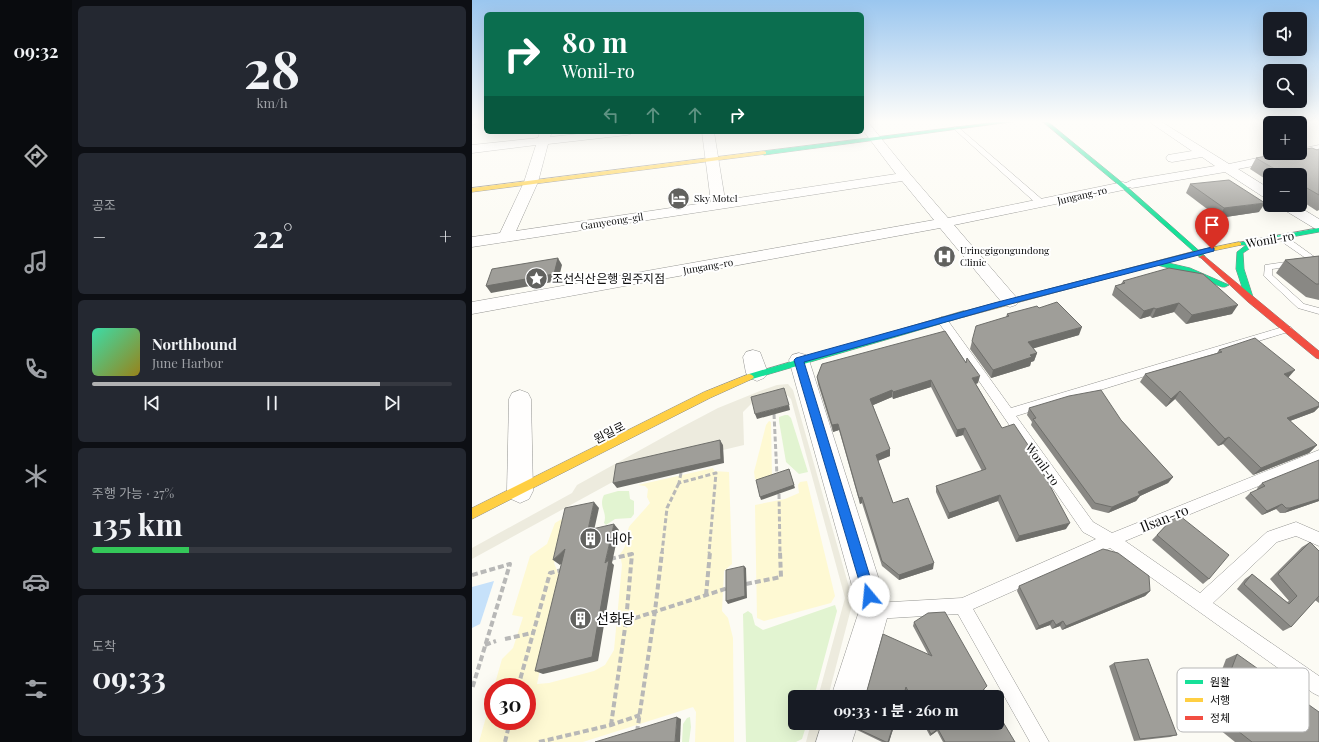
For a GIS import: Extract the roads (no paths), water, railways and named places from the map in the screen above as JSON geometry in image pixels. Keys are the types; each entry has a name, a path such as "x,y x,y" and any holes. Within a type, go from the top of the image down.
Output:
{"main road":[{"path":"472,190 738,156"},
{"path":"1089,156 1127,185 1169,214"},
{"path":"1094,156 1197,252 1251,300 1319,356"},
{"name":"Wonil-ro","path":"755,365 799,360 1010,301 1197,252 1319,230"},
{"path":"1197,252 1199,238"},
{"path":"1251,300 1240,272 1240,252 1256,241"},
{"path":"1156,262 1187,270 1217,281 1251,300"},
{"name":"원일로","path":"472,514 707,396 755,365"}],"street":[{"path":"505,238 531,182 539,156"},
{"path":"712,156 719,205"},
{"path":"888,156 1010,301"},
{"path":"1172,158 1187,156"},
{"path":"1208,156 1263,191"},
{"name":"Jungang-ro","path":"472,308 944,223 1042,204 1127,185 1226,168 1287,156"},
{"name":"Gamyeong-gil","path":"472,242 905,177"},
{"path":"1298,212 1319,225"},
{"path":"799,360 874,611 850,690"},
{"path":"520,399 520,491"},
{"path":"834,742 838,730"}],"lane":[{"name":"Jungang-ro","path":"987,156 1042,204"},
{"path":"1282,237 1317,260"},
{"path":"1317,260 1268,267 1268,276 1301,306 1319,311"},
{"name":"Wonil-ro","path":"942,320 1088,527 1111,540"},
{"path":"1007,414 1287,329"},
{"name":"Ilsan-ro","path":"962,606 1111,540 1319,455"},
{"path":"1201,603 1272,537 1296,529 1319,539"},
{"path":"1111,540 1292,668"},
{"path":"874,611 962,606 1040,742"},
{"path":"1309,680 1319,687"}],"water":[{"path":"494,581 480,624 472,628 472,587"}],"place":[{"name":"Sky Motel","path":"679,198"},
{"name":"Urinegigongundong Clinic","path":"945,256"},
{"name":"조선식산은행 원주지점","path":"537,278"},
{"name":"내아","path":"591,538"},
{"name":"선화당","path":"581,618"}]}
